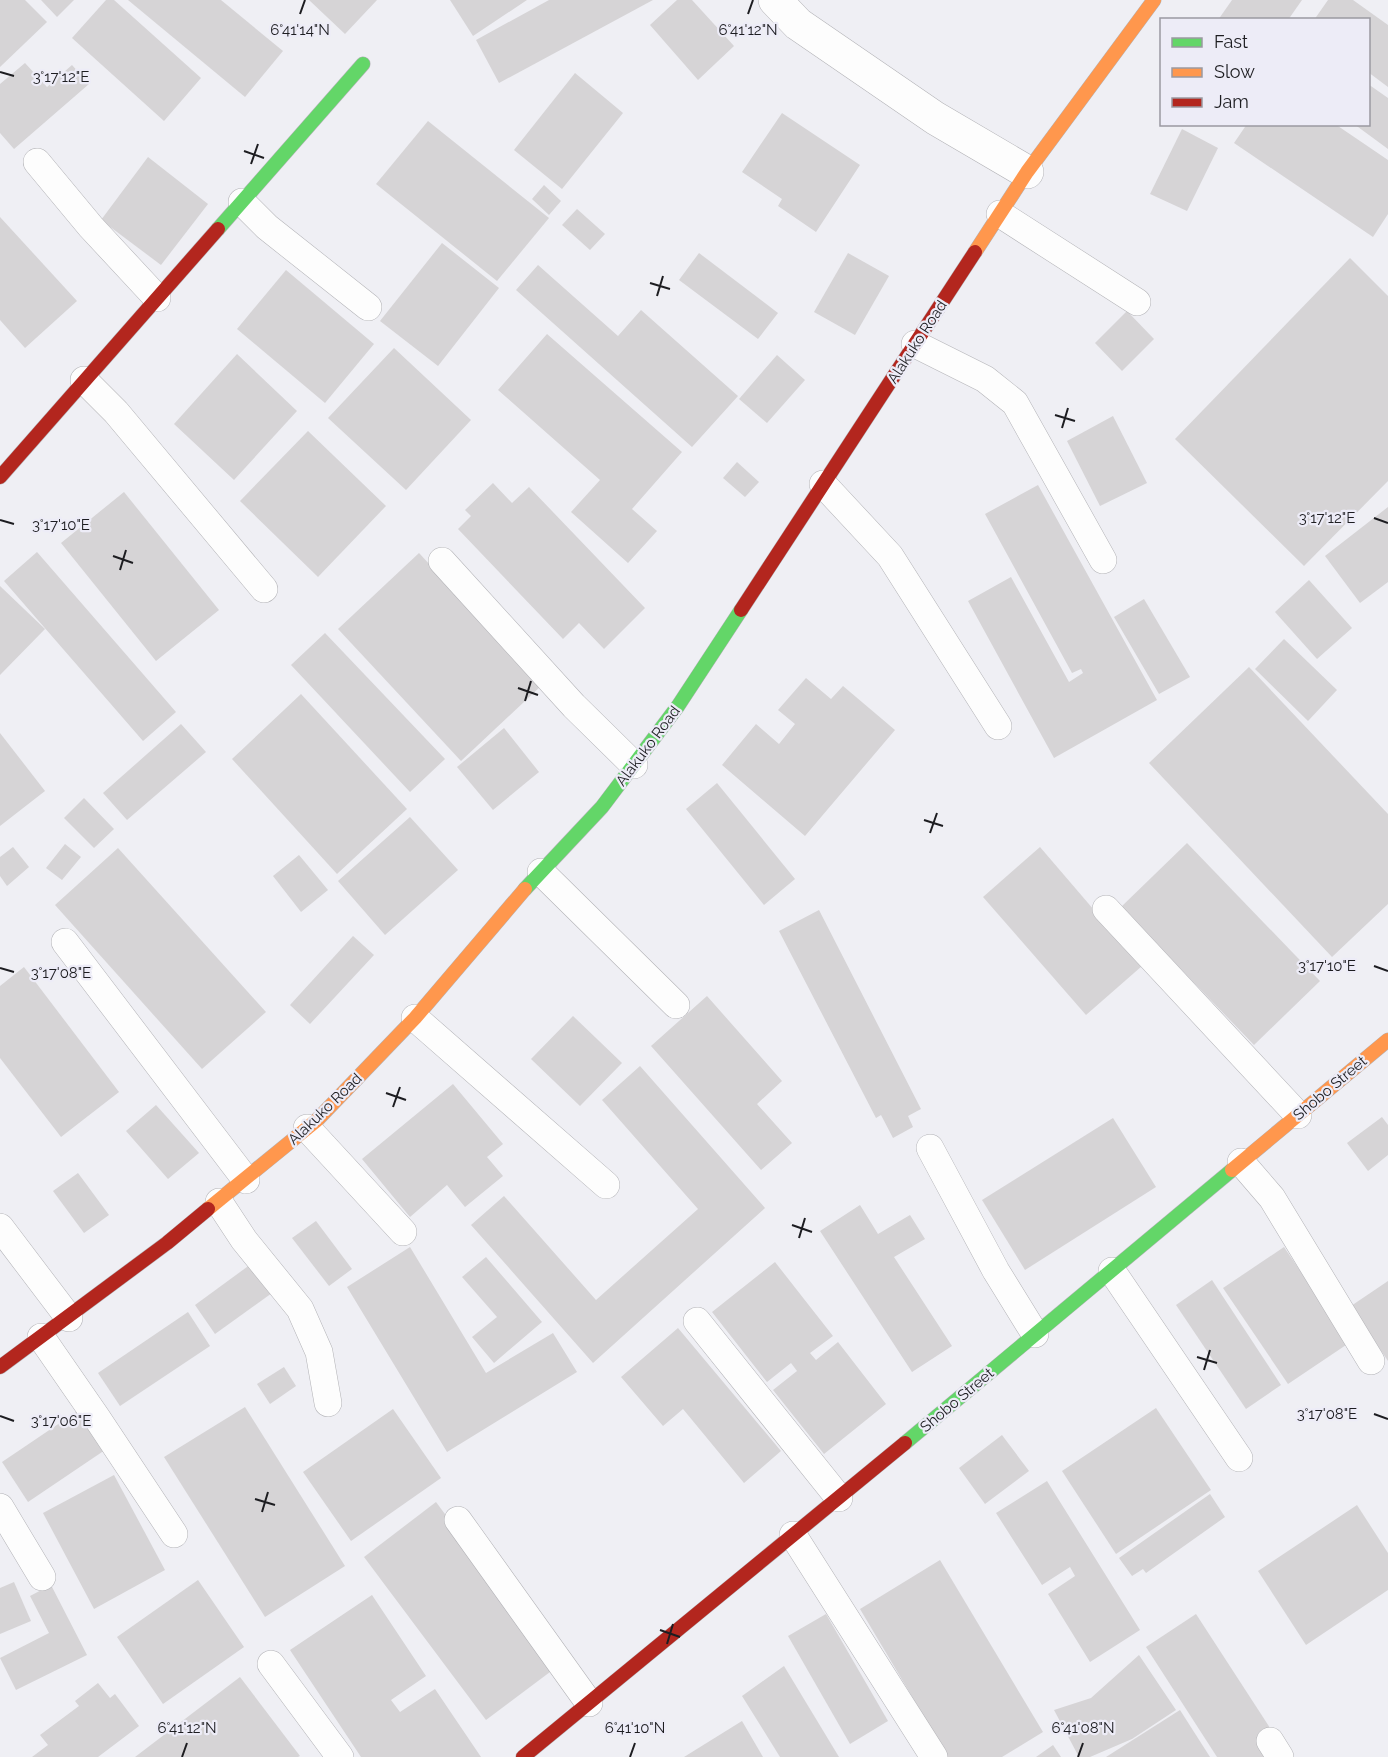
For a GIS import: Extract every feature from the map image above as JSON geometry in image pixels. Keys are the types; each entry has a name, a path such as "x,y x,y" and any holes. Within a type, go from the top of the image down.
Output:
{"main road":[{"name":"Alakuko Road","path":"0,1367 69,1318 219,1202 307,1128 415,1018 541,872 602,807 678,706 1027,172 1154,0"},
{"path":"0,477 363,64"},
{"name":"Shobo Street","path":"523,1757 794,1535 1388,1040"}],"street":[{"path":"775,0 798,24 935,118 1027,172"}],"lane":[{"path":"37,162 91,227 157,298"},
{"path":"242,202 267,227 368,307"},
{"path":"1000,214 1137,302"},
{"path":"915,344 985,379 1014,403 1103,560"},
{"path":"84,380 116,412 264,589"},
{"path":"824,484 890,556 998,726"},
{"path":"442,561 574,706 634,765"},
{"path":"541,872 676,1005"},
{"path":"1106,909 1298,1115"},
{"path":"65,942 246,1180"},
{"path":"415,1018 606,1185"},
{"path":"307,1128 403,1232"},
{"path":"930,1148 996,1271 1035,1334"},
{"path":"1241,1162 1272,1198 1371,1361"},
{"path":"219,1202 244,1240 300,1309 319,1352 328,1403"},
{"path":"0,1227 69,1318"},
{"path":"1112,1271 1239,1458"},
{"path":"697,1321 838,1498"},
{"path":"41,1337 98,1418 174,1534"},
{"path":"0,1507 42,1577"},
{"path":"458,1520 589,1703"},
{"path":"794,1535 934,1757"},
{"path":"271,1664 340,1757"}],"building":[{"path":"0,0 25,0 47,22 0,67"},
{"path":"41,0 74,0 57,17"},
{"path":"106,0 114,0 201,78 164,121 72,38"},
{"path":"128,0 221,0 283,51 245,97"},
{"path":"309,0 377,0 345,34"},
{"path":"450,0 527,0 473,36"},
{"path":"549,0 653,0 499,83 476,40"},
{"path":"677,0 692,0 734,46 698,80 650,25"},
{"path":"1232,0 1302,0 1289,18 1219,18"},
{"path":"1328,0 1353,0 1388,25 1388,87 1370,74 1370,18 1315,18"},
{"path":"25,63 47,87 72,65 89,84 14,149 0,133 0,84"},
{"path":"575,73 623,113 562,189 514,150"},
{"path":"1370,85 1388,98 1388,149 1357,126 1370,126"},
{"path":"782,113 860,165 816,232 778,206 782,199 742,172"},
{"path":"428,121 549,218 497,281 376,184"},
{"path":"1246,126 1338,126 1388,160 1388,214 1373,237 1234,143"},
{"path":"1182,129 1218,148 1187,211 1150,194"},
{"path":"148,157 208,204 161,265 101,220"},
{"path":"544,185 561,201 549,215 532,199"},
{"path":"577,209 605,234 590,250 562,225"},
{"path":"0,217 77,301 25,348 0,320"},
{"path":"442,243 499,288 438,366 380,321"},
{"path":"699,253 778,313 758,339 679,280"},
{"path":"848,253 889,276 855,335 814,312"},
{"path":"1350,258 1388,296 1388,481 1304,566 1175,439"},
{"path":"538,265 618,336 641,310 738,396 692,447 516,290"},
{"path":"286,270 374,344 325,403 237,329"},
{"path":"1127,311 1154,339 1122,371 1095,343"},
{"path":"547,334 682,452 632,509 657,531 628,563 571,512 600,480 498,390"},
{"path":"394,348 471,420 406,490 328,418"},
{"path":"237,354 297,411 234,480 174,424"},
{"path":"777,355 805,380 767,423 739,399"},
{"path":"1113,416 1147,483 1100,506 1067,441"},
{"path":"308,431 386,506 318,577 240,501"},
{"path":"737,462 759,482 745,497 723,478"},
{"path":"493,483 512,503 529,487 645,608 604,649 579,623 563,639 458,529 471,516 465,510"},
{"path":"1038,485 1157,700 1054,758 968,601 1011,577 1069,682 1083,673 1081,669 1072,673 985,514"},
{"path":"124,492 219,610 156,661 61,543"},
{"path":"1388,507 1388,582 1360,603 1325,556"},
{"path":"37,552 176,712 143,741 4,581"},
{"path":"419,553 542,685 461,761 338,629"},
{"path":"1309,580 1352,628 1317,659 1275,612"},
{"path":"0,586 45,629 0,675"},
{"path":"1144,599 1190,677 1159,694 1114,617"},
{"path":"325,633 445,759 410,792 291,665"},
{"path":"1284,639 1337,690 1308,721 1255,669"},
{"path":"1249,667 1388,814 1388,904 1332,957 1149,763"},
{"path":"806,678 831,699 843,686 895,730 805,836 722,765 756,724 779,744 795,724 778,710"},
{"path":"301,694 407,809 337,874 232,759"},
{"path":"181,724 206,752 127,820 103,793"},
{"path":"504,728 539,772 493,810 457,767"},
{"path":"0,733 45,791 0,826"},
{"path":"717,783 795,879 764,905 686,809"},
{"path":"84,798 114,829 94,848 64,818"},
{"path":"410,817 458,870 385,935 338,881"},
{"path":"1187,843 1320,981 1254,1045 1121,907"},
{"path":"65,844 81,857 62,880 46,868"},
{"path":"13,847 29,867 7,886 0,876 0,857"},
{"path":"1040,847 1142,966 1086,1015 983,897"},
{"path":"118,848 266,1012 202,1069 55,905"},
{"path":"299,855 328,890 301,912 273,876"},
{"path":"819,910 921,1109 908,1116 913,1127 893,1138 881,1115 876,1118 779,931"},
{"path":"353,936 374,955 310,1024 290,1005"},
{"path":"24,967 119,1092 61,1137 0,1058 0,986"},
{"path":"707,996 782,1081 757,1104 792,1143 761,1170 651,1046"},
{"path":"573,1016 622,1063 580,1106 531,1059"},
{"path":"640,1066 765,1208 593,1363 471,1225 504,1196 596,1300 698,1209 602,1100"},
{"path":"453,1084 503,1144 487,1157 503,1176 465,1207 447,1185 410,1217 362,1159"},
{"path":"156,1105 199,1153 168,1179 126,1131"},
{"path":"1382,1117 1388,1125 1388,1155 1368,1171 1347,1143"},
{"path":"1113,1118 1156,1187 1025,1270 982,1200"},
{"path":"78,1173 109,1215 84,1233 53,1191"},
{"path":"860,1205 878,1234 910,1215 925,1239 894,1257 952,1346 912,1372 820,1231"},
{"path":"316,1221 352,1269 329,1286 292,1238"},
{"path":"410,1247 486,1373 553,1333 577,1372 447,1452 347,1287"},
{"path":"1284,1247 1349,1343 1288,1384 1223,1288"},
{"path":"486,1257 542,1322 494,1363 472,1337 497,1317 462,1277"},
{"path":"775,1262 833,1336 810,1353 816,1360 838,1342 886,1404 824,1454 773,1390 797,1371 791,1363 767,1382 712,1312"},
{"path":"251,1264 272,1293 215,1334 195,1305"},
{"path":"1212,1280 1281,1385 1246,1409 1176,1305"},
{"path":"1388,1281 1388,1361 1351,1306"},
{"path":"188,1312 210,1346 120,1406 98,1373"},
{"path":"678,1328 781,1451 744,1483 683,1409 663,1426 621,1377"},
{"path":"284,1367 296,1386 270,1404 257,1384"},
{"path":"245,1407 345,1566 265,1617 164,1457"},
{"path":"1156,1408 1211,1490 1116,1554 1062,1471"},
{"path":"393,1409 441,1478 351,1541 303,1472"},
{"path":"79,1410 105,1450 28,1502 2,1462"},
{"path":"1002,1435 1029,1471 985,1504 959,1468"},
{"path":"114,1475 165,1570 94,1609 43,1513"},
{"path":"1047,1481 1140,1630 1090,1662 1048,1594 1075,1576 1070,1567 1042,1585 996,1513"},
{"path":"1210,1494 1225,1517 1146,1573 1143,1569 1132,1576 1119,1558"},
{"path":"436,1502 558,1666 486,1720 364,1557"},
{"path":"1357,1505 1388,1553 1388,1590 1306,1645 1258,1571"},
{"path":"940,1560 1043,1732 1002,1757 948,1757 860,1609"},
{"path":"198,1580 244,1647 163,1704 117,1637"},
{"path":"14,1582 31,1621 0,1634 0,1588"},
{"path":"51,1585 87,1655 16,1690 0,1658 49,1633 30,1596"},
{"path":"372,1595 426,1676 391,1700 400,1712 435,1689 481,1757 361,1757 290,1650"},
{"path":"826,1614 888,1721 850,1744 788,1636"},
{"path":"1196,1614 1272,1731 1265,1757 1217,1757 1146,1647"},
{"path":"1139,1655 1176,1710 1132,1739 1090,1757 1079,1757 1054,1710 1091,1698"},
{"path":"784,1666 839,1757 780,1757 742,1696"},
{"path":"240,1677 300,1756 135,1757"},
{"path":"98,1683 110,1698 115,1694 139,1726 98,1757 32,1757 48,1745 40,1735 79,1706 75,1701"},
{"path":"1180,1710 1210,1757 1106,1757"},
{"path":"742,1721 763,1757 684,1757"},
{"path":"1053,1745 1061,1757 1036,1757"}],"traffic: fast":[{"path":"218,229 363,64"},
{"path":"525,889 602,807 678,706 741,610"},
{"path":"905,1443 1232,1170"}],"traffic: slow":[{"path":"975,252 1027,172 1154,0"},
{"path":"208,1209 317,1120 415,1018 525,889"},
{"path":"1232,1170 1388,1040"}],"traffic: jam":[{"path":"0,477 218,229"},
{"path":"741,610 975,252"},
{"path":"0,1367 167,1243 208,1209"},
{"path":"523,1757 905,1443"}]}
